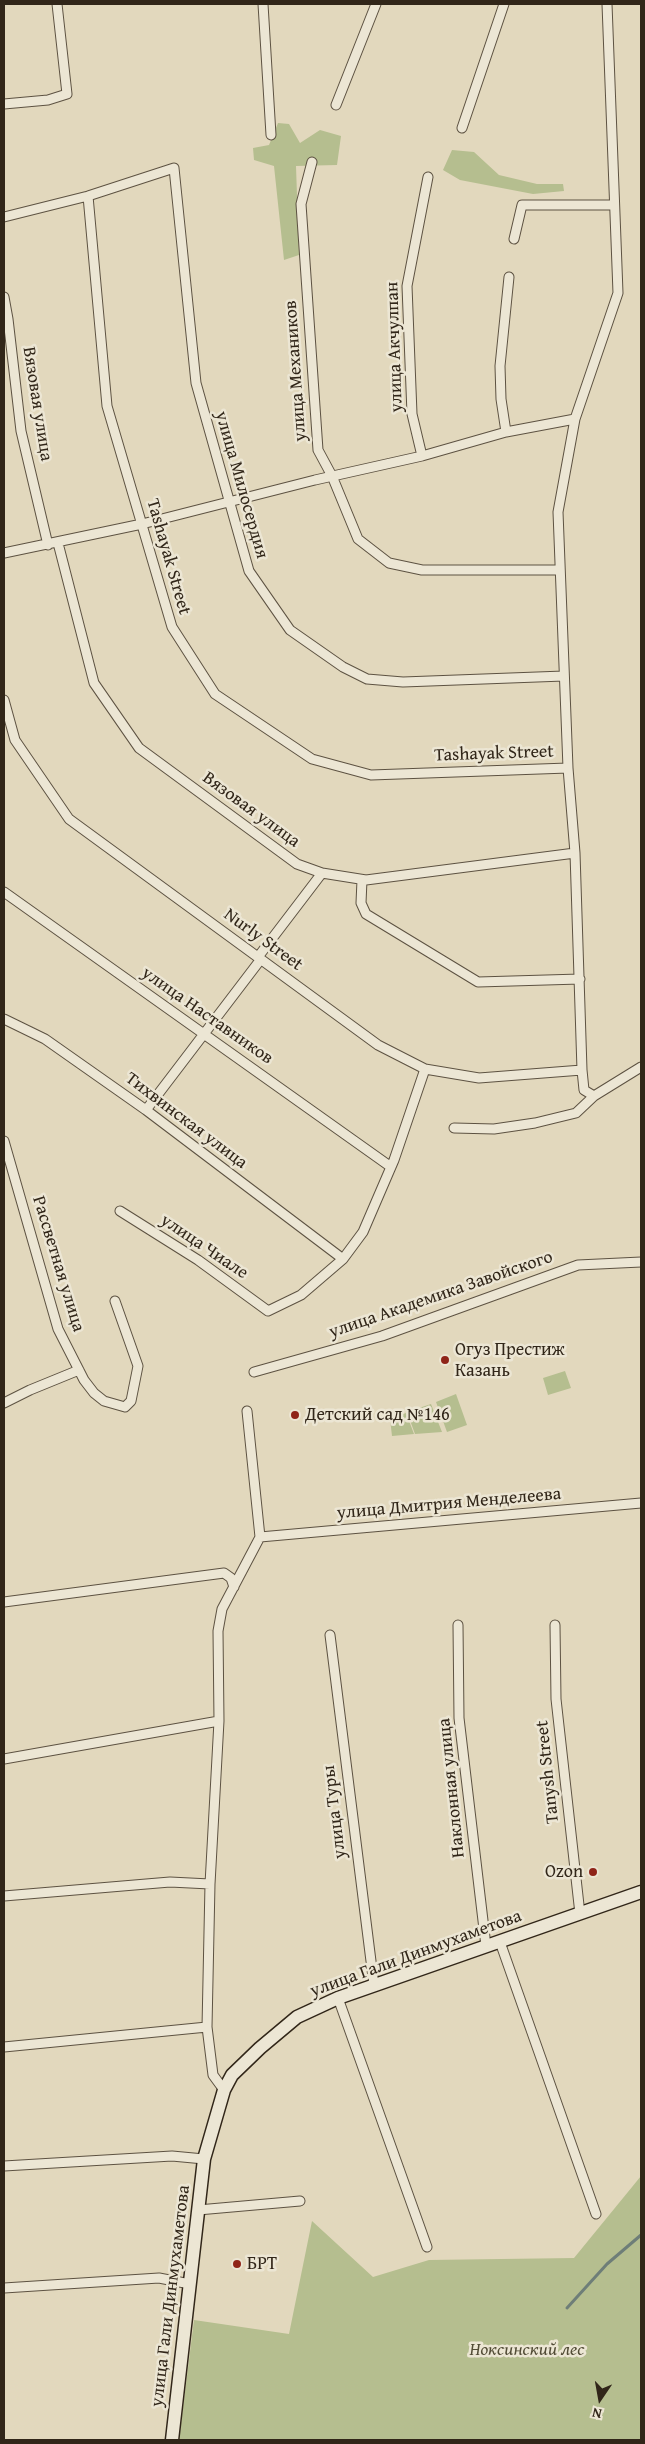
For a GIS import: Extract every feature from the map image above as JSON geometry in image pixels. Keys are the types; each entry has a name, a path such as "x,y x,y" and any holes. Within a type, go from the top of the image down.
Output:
{"street":[{"path":"4,104 48,100 67,94 57,4"},
{"path":"263,4 270,135"},
{"path":"336,105 376,4"},
{"path":"462,128 504,4"},
{"path":"594,1096 584,1090 582,1070 575,853 568,768 558,512 574,419 618,293 606,4"},
{"name":"улица Механиков","path":"312,162 301,204 318,450 332,476 358,539 388,562 422,570 560,570"},
{"name":"улица Милосердия","path":"88,196 174,168 196,383 248,571 290,630 343,667 366,679 403,682 564,676"},
{"name":"улица Акчулпан","path":"422,456 412,414 407,286 428,177"},
{"path":"4,216 88,196"},
{"name":"Tashayak Street","path":"88,196 107,406 172,627 215,694 312,759 371,775 568,768"},
{"path":"514,239 522,205 614,205"},
{"path":"506,432 501,399 500,366 509,277"},
{"name":"Вязовая улица","path":"4,297 21,431 48,545"},
{"path":"4,553 142,524 332,476 422,456 506,432 574,419"},
{"name":"Вязовая улица","path":"58,543 94,683 139,748 297,864 322,873 362,880 575,853"},
{"name":"Nurly Street","path":"4,700 15,740 69,819 378,1045 425,1069 479,1078 582,1070"},
{"path":"146,1110 205,1034 322,873"},
{"path":"362,880 361,903 366,914 478,982 580,980"},
{"name":"улица Наставников","path":"4,892 391,1167"},
{"name":"Тихвинская улица","path":"4,1019 45,1039 146,1110 343,1259"},
{"path":"454,1128 494,1129 535,1123 576,1113 594,1096 641,1067"},
{"path":"343,1259 363,1232 391,1167 425,1069"},
{"name":"Рассветная улица","path":"4,1141 58,1329 79,1370 94,1393 104,1401 125,1407 131,1401 138,1366 115,1301"},
{"name":"улица Чиале","path":"120,1211 198,1260 268,1311 302,1296 343,1259"},
{"name":"улица Академика Завойского","path":"254,1372 382,1336 578,1265 641,1262"},
{"path":"4,1404 30,1390 79,1370"},
{"path":"224,2090 213,2075 207,2027 210,1884 219,1721 218,1631 222,1609 260,1537 247,1411"},
{"name":"улица Дмитрия Менделеева","path":"260,1537 641,1504"},
{"path":"4,1602 224,1573 231,1578 234,1587"},
{"name":"Наклонная улица","path":"458,1625 459,1718 486,1946"},
{"name":"Tanysh Street","path":"556,1626 556,1699 580,1914"},
{"name":"улица Туры","path":"330,1635 374,1986"},
{"path":"4,1758 219,1721"},
{"path":"4,1896 170,1882 210,1884"},
{"name":"улица Гали Динмухаметова","path":"172,2440 204,2159 224,2090 232,2075 260,2048 297,2017 338,1998 641,1892"},
{"path":"500,1942 596,2214"},
{"path":"338,1998 427,2247"},
{"path":"4,2047 207,2027"},
{"path":"4,2166 172,2156 204,2159"},
{"path":"198,2210 300,2201"},
{"path":"4,2288 159,2278 190,2284"}],"green space":[{"path":"278,123 289,124 300,143 320,130 341,136 337,165 296,166 299,255 284,260 274,166 254,160 253,148 269,145"},
{"path":"452,150 474,152 499,175 537,184 563,184 564,191 533,194 460,180 443,170"},
{"path":"565,1371 571,1388 548,1395 543,1378"},
{"path":"456,1394 467,1425 447,1432 436,1402"},
{"path":"431,1404 442,1432 415,1434 407,1412"},
{"path":"406,1413 414,1434 392,1436 390,1419"},
{"name":"Ноксинский лес","path":"641,2176 641,2440 179,2440 194,2320 289,2334 312,2221 373,2277 429,2260 574,2258"}],"waterway":[{"path":"567,2308 607,2264 641,2235"}],"place":[{"name":"Огуз Престиж Казань","path":"445,1360"},
{"name":"Детский сад №146","path":"295,1415"},
{"name":"Ozon","path":"593,1872"},
{"name":"БРТ","path":"237,2264"}]}
